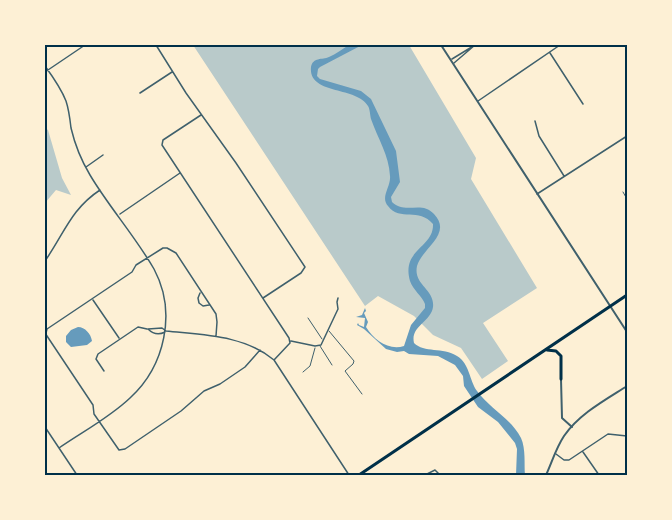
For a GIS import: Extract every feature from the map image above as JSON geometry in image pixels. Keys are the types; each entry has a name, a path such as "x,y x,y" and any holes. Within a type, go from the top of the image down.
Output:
{"main road":[{"path":"359,475 627,295"},
{"path":"546,350 556,351 561,356 561,379"}],"street":[{"path":"46,71 86,45"},
{"path":"156,45 305,267 301,273 263,298"},
{"path":"441,45 627,332"},
{"path":"451,60 476,45"},
{"path":"453,64 476,45"},
{"path":"477,102 560,45"},
{"path":"550,52 583,104"},
{"path":"45,66 65,99 76,144 86,168 147,258 158,278 166,311 166,331 156,360 145,381 125,403 59,448"},
{"path":"140,93 173,72"},
{"path":"202,114 163,140 164,147 290,340 320,346 338,309 338,298"},
{"path":"534,122 539,136 564,177"},
{"path":"537,194 627,136"},
{"path":"86,168 103,155"},
{"path":"118,215 181,173"},
{"path":"45,261 74,213 100,190"},
{"path":"216,337 217,317 171,248 163,248 147,258 132,272 47,329 45,333 93,405 94,414 117,449 124,449 181,411 204,391 220,384 245,367 260,350"},
{"path":"201,292 198,298 199,303 203,306 210,305"},
{"path":"92,299 120,339"},
{"path":"104,370 96,357 138,327 162,328 166,331 239,341 260,350 274,360 349,475"},
{"path":"148,329 161,334 166,331"},
{"path":"274,360 290,340"},
{"path":"561,379 562,418 572,427"},
{"path":"546,475 564,436 572,427 591,409 627,386"},
{"path":"45,427 77,475"},
{"path":"556,453 562,459 567,460 610,433 627,436"},
{"path":"582,451 598,475"},
{"path":"425,475 435,470 441,475"}],"lane":[{"path":"623,192 627,199"},
{"path":"308,318 323,341"},
{"path":"328,330 354,361 345,371 362,394"},
{"path":"303,372 310,366 315,346"},
{"path":"320,346 332,364"}],"shaded area":[{"path":"193,45 409,45 476,158 471,179 537,288 483,323 508,361 482,379 461,348 433,335 414,316 378,296 365,306"},
{"path":"45,128 48,130 62,178 71,195 56,190 45,203"}],"water":[{"path":"349,45 362,45 320,67 317,76 320,79 361,91 371,99 396,151 400,182 391,197 392,202 397,206 429,210 439,221 438,234 417,266 418,278 431,296 433,307 429,317 415,332 414,343 423,348 452,353 461,359 477,391 512,425 521,438 525,475 516,475 517,449 515,443 498,422 478,407 464,386 463,376 455,365 438,356 409,354 404,351 386,349 357,325 358,323 364,327 365,318 356,317 362,315 365,308 364,313 368,322 366,327 373,336 387,346 404,346 411,325 425,308 424,301 410,281 408,270 414,255 429,239 433,224 422,216 393,211 386,203 385,195 390,180 389,168 368,106 354,95 325,86 312,76 311,67 314,62 332,56"},
{"path":"78,327 87,331 92,341 87,345 71,347 66,342 66,336"}]}
